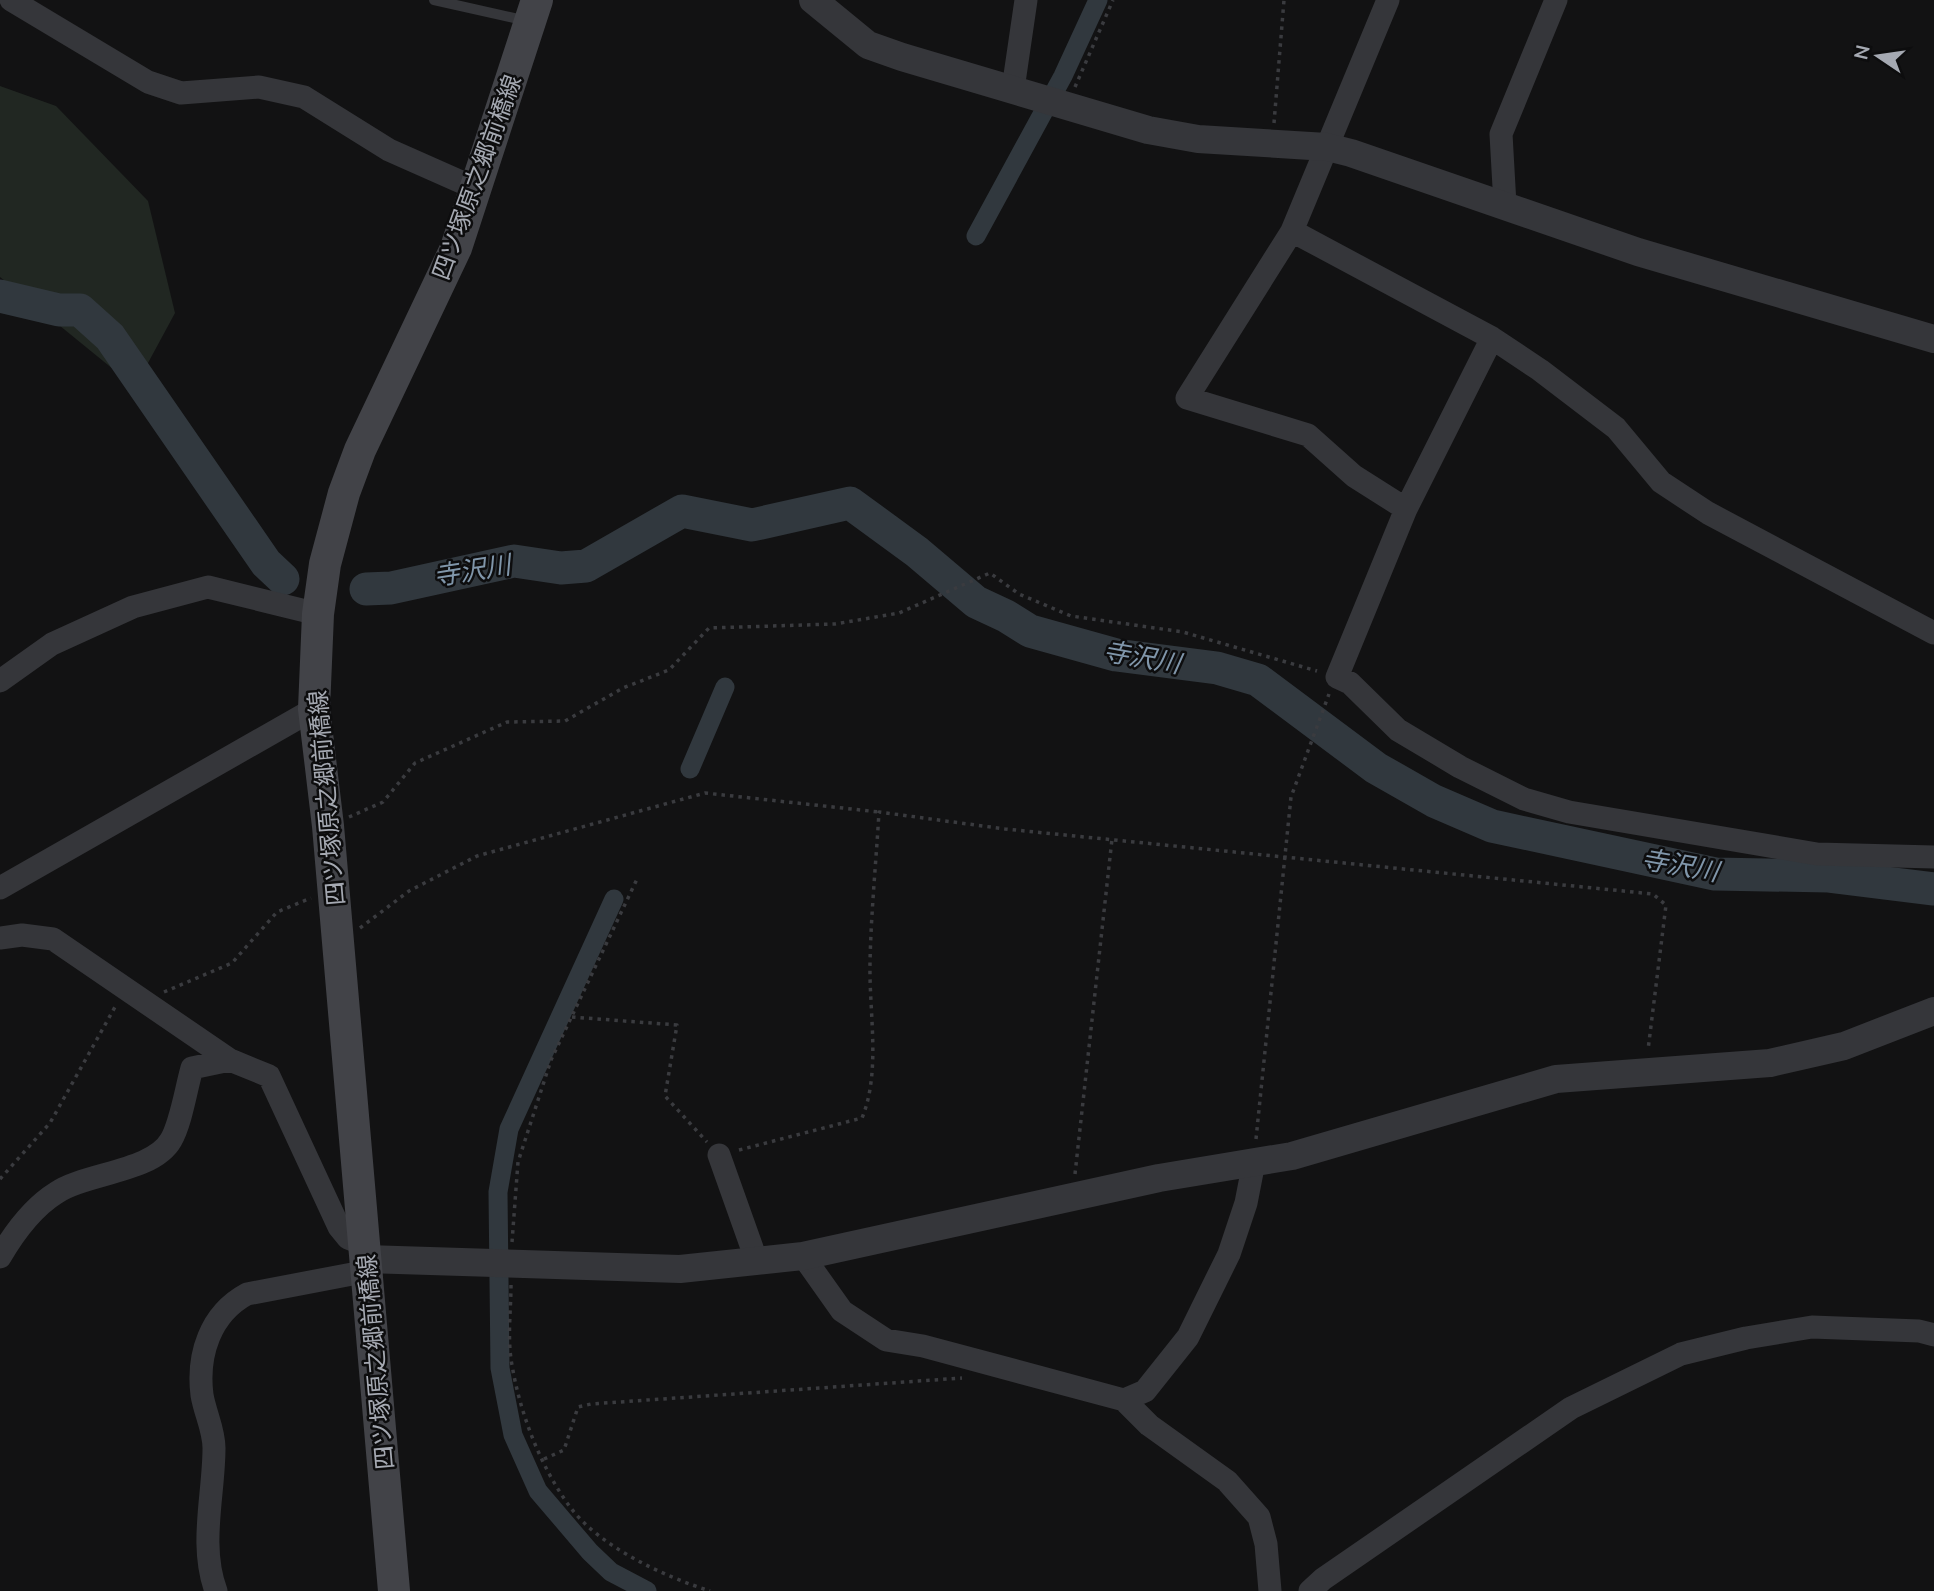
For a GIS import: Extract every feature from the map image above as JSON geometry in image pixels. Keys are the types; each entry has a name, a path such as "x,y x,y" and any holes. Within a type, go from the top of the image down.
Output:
{"main road":[{"name":"四ツ塚原之郷前橋線","path":"394,1591 339,944 314,709 318,614 325,564 344,494 360,450 456,248 533,11"}],"street":[{"path":"11,0 148,82 181,93 259,87 304,97 389,150 477,189"},
{"path":"813,0 868,45 1013,89 1149,130 1186,137 1326,147 1505,205 1638,252 1934,339"},
{"path":"1013,89 1026,0"},
{"path":"1388,0 1292,231 1187,398 1308,435 1354,476 1406,509"},
{"path":"1505,205 1501,134 1556,0"},
{"path":"1292,231 1492,338 1616,428 1661,482 1708,513 1934,633"},
{"path":"1492,338 1406,509 1337,677 1350,683 1398,730 1460,767 1524,799 1569,812 1817,854 1934,857"},
{"path":"0,681 52,644 132,607 208,587 318,614"},
{"path":"0,888 314,709"},
{"path":"0,938 22,935 53,939 230,1060 269,1076 338,1227 366,1258"},
{"path":"216,1591 210,1573 208,1499 214,1444 202,1395 203,1359 216,1318 233,1302 247,1294 366,1258 680,1269 803,1256 1159,1178 1292,1156 1556,1079 1770,1063 1844,1046 1934,1011"},
{"path":"0,1257 10,1238 38,1206 58,1191 139,1165 170,1142 191,1068 230,1060"},
{"path":"719,1155 757,1262"},
{"path":"1124,1400 1145,1391 1188,1337 1229,1254 1246,1203 1254,1162"},
{"path":"803,1256 842,1311 886,1340 923,1346 1124,1400 1149,1424 1227,1481 1259,1517 1266,1544 1270,1591"},
{"path":"1310,1591 1323,1579 1571,1408 1681,1354 1746,1338 1812,1327 1919,1331 1934,1335"}],"lane":[{"path":"434,0 533,11"}],"path":[{"path":"1055,101 1113,0"},
{"path":"1273,142 1284,0"},
{"path":"328,826 383,802 415,763 507,722 565,721 623,688 669,670 709,628 835,624 899,613 990,573 1019,594 1071,616 1183,632 1337,677"},
{"path":"1254,1162 1292,797 1325,702"},
{"path":"339,944 409,891 477,856 705,793 1112,839 1653,894 1666,905 1646,1073"},
{"path":"572,1017 677,1025 665,1096 719,1155 862,1118 871,1082 870,962 879,813"},
{"path":"1075,1174 1112,839"},
{"path":"638,877 551,1060 518,1162 510,1264 511,1363 532,1439 570,1508 610,1543 673,1579 710,1591"},
{"path":"0,1179 50,1123 134,996 232,963 277,912 334,892"},
{"path":"544,1459 564,1450 578,1407 591,1404 962,1378"}],"shaded area":[{"path":"0,86 56,106 148,201 175,313 135,387 0,277"}],"waterway":[{"path":"976,236 1063,76 1098,0"},
{"name":"寺沢川","path":"0,296 59,310 80,310 110,337 266,563 283,579"},
{"name":"寺沢川","path":"366,589 391,588 514,561 561,568 586,566 682,511 752,525 850,503 917,552 976,602 1030,631 1116,655 1217,668 1258,680 1376,768 1434,801 1492,826 1715,874 1829,876 1934,889"},
{"path":"690,769 725,687"},
{"path":"614,899 509,1129 498,1192 500,1368 513,1435 538,1491 590,1552 611,1572 647,1591"}]}
